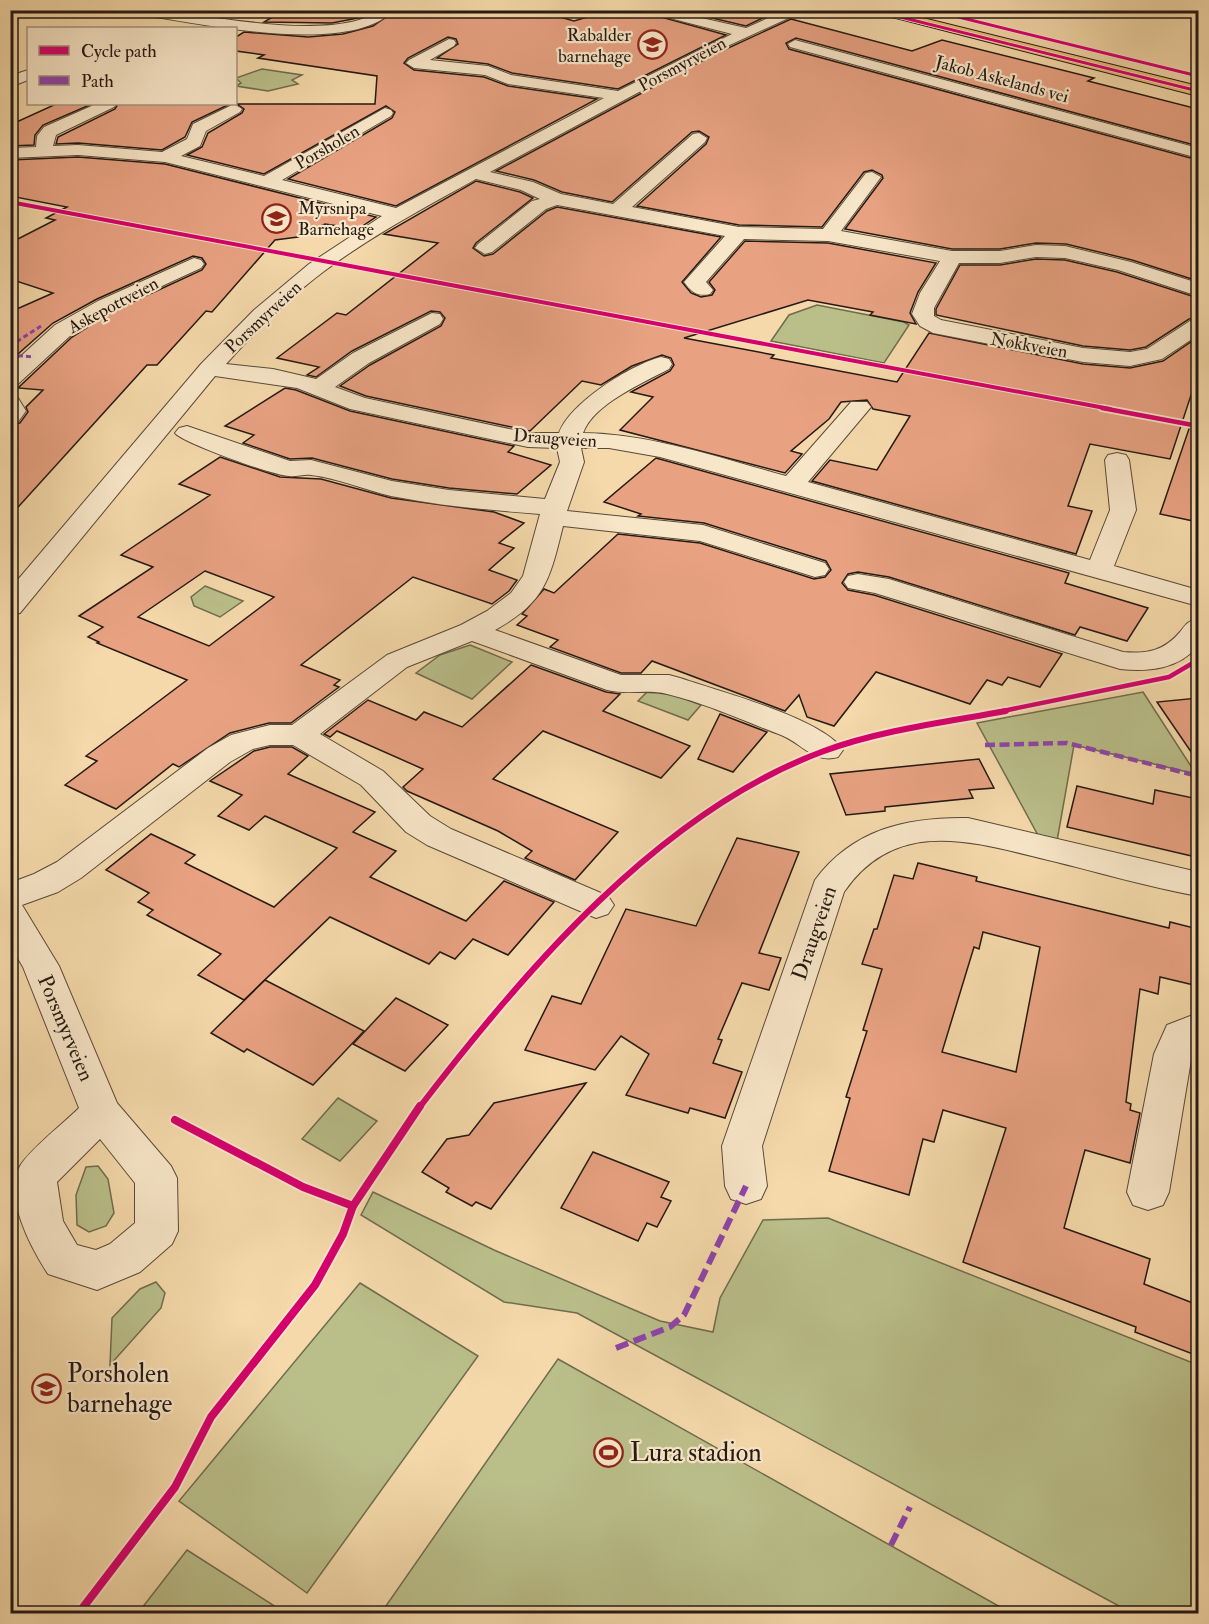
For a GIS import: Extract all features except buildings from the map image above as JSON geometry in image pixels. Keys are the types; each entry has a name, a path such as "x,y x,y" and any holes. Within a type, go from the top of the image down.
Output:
{"main road":[{"path":"872,10 1198,91"},
{"path":"930,10 1198,76"}],"street":[{"path":"136,10 174,12 321,32 361,26 378,19 387,10"},
{"name":"Porsmyrveien","path":"645,10 744,32"},
{"path":"146,24 174,12"},
{"name":"Porsmyrveien","path":"12,601 209,369 261,314 292,287 346,247 398,214 744,32 805,12"},
{"name":"Porsmyrveien","path":"448,43 414,63 488,71 508,79 620,96"},
{"name":"Jakob Askelands vei","path":"795,44 1198,153"},
{"path":"10,82 27,75"},
{"path":"44,151 45,136 50,131 106,105"},
{"path":"165,157 194,142 198,128 234,109"},
{"name":"Porsholen","path":"268,182 385,113"},
{"path":"619,209 699,138"},
{"name":"Porsholen","path":"10,153 115,152 165,157 398,214"},
{"path":"476,174 527,186 556,199 739,233 828,235 952,257 1000,258 1036,251 1065,252 1114,263 1198,290"},
{"path":"828,235 872,177"},
{"path":"485,248 539,205 556,199"},
{"path":"703,290 694,282 739,233"},
{"name":"Nøkkveien","path":"952,257 925,304 923,314 926,320 941,328 1083,355 1130,359 1154,354 1198,326"},
{"name":"Askepottveien","path":"10,379 63,330 105,305 194,264"},
{"path":"318,388 361,358 432,319"},
{"path":"299,735 397,661 471,631 497,617 521,599 537,576 554,512 572,462 568,442 575,422 602,397 661,364"},
{"name":"Draugveien","path":"209,369 273,376 318,388 358,404 528,440 634,444 792,485 1198,598"},
{"path":"10,403 14,411 10,417"},
{"path":"792,485 859,407"},
{"path":"187,433 288,469 311,467 403,490 449,498 703,533 815,569"},
{"path":"1099,571 1123,510 1124,500 1116,474 1117,460"},
{"path":"858,582 879,585 1120,660 1138,663 1177,654 1198,627"},
{"path":"471,631 618,684 669,684 797,730 827,750"},
{"path":"10,896 46,883 69,870 219,755 242,742 270,735 299,735 372,778 418,824 439,837 596,905"},
{"name":"Draugveien","path":"746,1186 742,1146 827,888 846,863 877,843 935,827 980,832 1198,884"},
{"name":"Porsmyrveien","path":"10,914 41,966 101,1112"},
{"path":"1148,1192 1173,1054 1181,1036 1198,1028"}],"green space":[{"path":"262,69 302,75 292,80 298,84 268,91 237,86 241,83 237,78"},
{"path":"817,305 904,322 909,325 884,363 771,341 789,315"},
{"path":"205,586 243,601 220,617 194,606 191,597"},
{"path":"470,645 512,662 472,699 416,673 440,655"},
{"path":"659,689 701,705 688,720 638,701 648,691"},
{"path":"1143,692 1196,774 1074,745 1057,841 1039,837 977,723"},
{"path":"338,1098 377,1121 340,1161 302,1139"},
{"path":"98,1166 108,1179 114,1213 106,1226 89,1232 77,1225 76,1195 86,1167"},
{"path":"373,1192 494,1250 660,1321 713,1332 720,1298 763,1220 828,1218 1198,1365 1198,1613 1132,1613 577,1313 504,1302 361,1215"},
{"path":"156,1282 165,1293 161,1308 110,1365 112,1318 140,1289"},
{"path":"360,1283 478,1356 307,1593 179,1501"},
{"name":"Lura stadion","path":"558,1359 1011,1613 381,1613"},
{"path":"187,1550 276,1607 271,1614 138,1613"}],"marked path":[{"path":"10,346 41,326"},
{"path":"10,355 34,357"},
{"path":"985,745 1067,743 1198,776"},
{"path":"616,1348 670,1327 684,1315 746,1186"},
{"path":"891,1545 910,1507"}],"cycle path":[{"path":"872,10 1198,91"},
{"path":"930,10 1198,76"},
{"path":"10,202 1198,426"},
{"path":"78,1614 175,1487 200,1434 211,1417 241,1376 315,1285 343,1234 353,1206 418,1109 518,989 575,928 638,867 672,838 744,788 824,751 852,742 1169,677 1198,660"},
{"path":"175,1120 303,1187 353,1206"}],"place":[{"name":"Rabalder barnehage","path":"652,45"},
{"name":"Myrsnipa Barnehage","path":"277,218"},
{"name":"Porsholen barnehage","path":"46,1388"},
{"name":"Lura stadion","path":"609,1452"}]}
